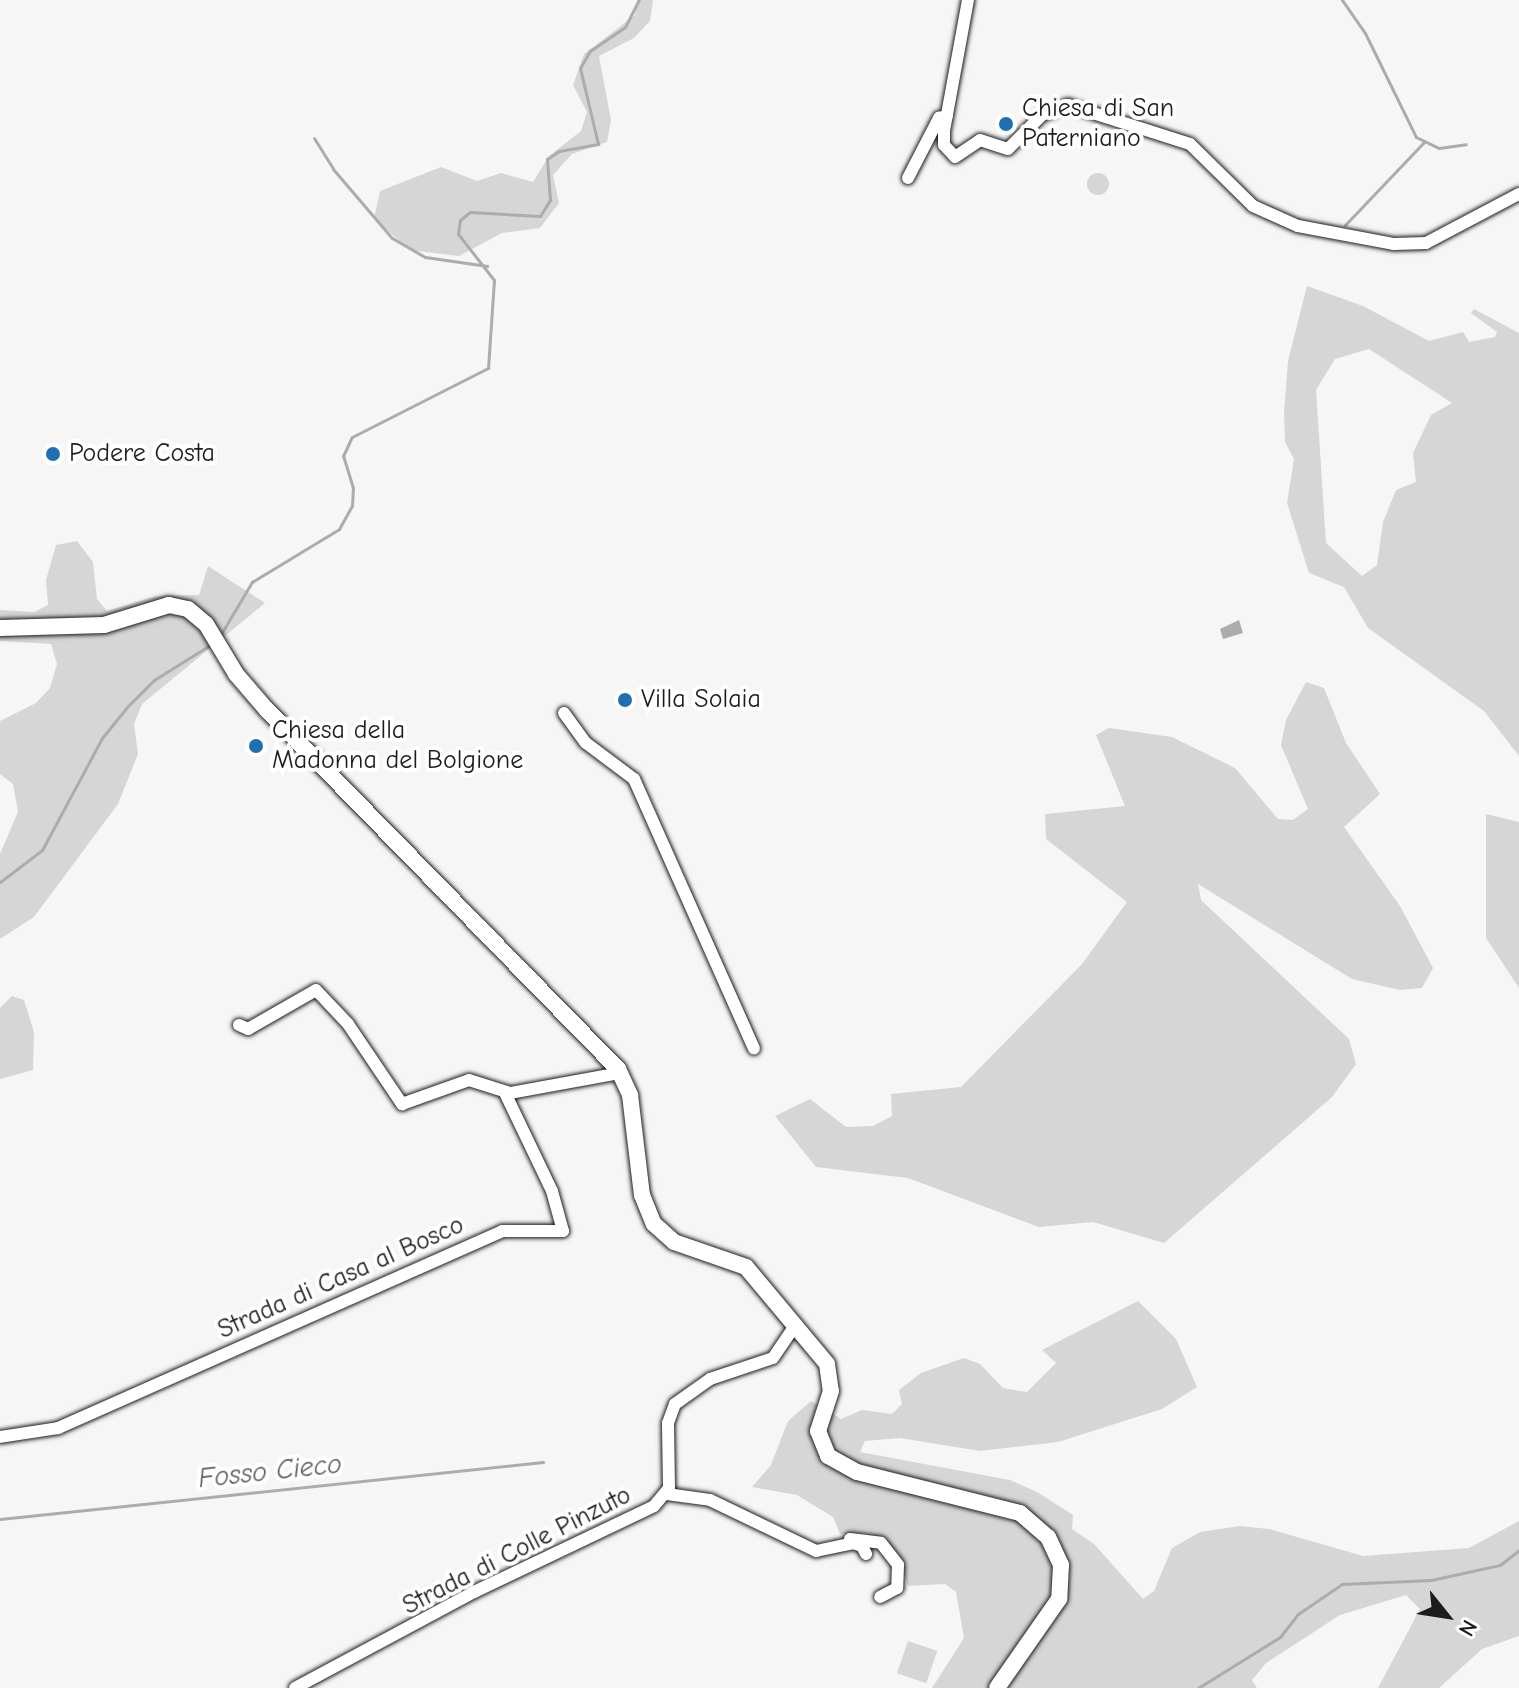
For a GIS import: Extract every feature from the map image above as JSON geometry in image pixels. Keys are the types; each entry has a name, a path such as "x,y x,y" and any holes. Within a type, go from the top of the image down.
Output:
{"main road":[{"path":"0,628 104,625 166,605 196,615 211,629 234,671 620,1073 630,1095 642,1195 654,1224 674,1242 743,1265 796,1324 829,1371 831,1391 818,1431 833,1461 1020,1513 1054,1546 1062,1576 1057,1604 997,1688"}],"street":[{"path":"968,0 944,145 955,157 980,140 1008,149 1042,115 1068,105 1087,107 1190,144 1237,194 1268,215 1394,244 1439,240 1519,194"},
{"path":"908,178 939,118 947,116"},
{"path":"564,713 586,743 634,779 754,1048"},
{"path":"239,1025 248,1029 316,990 348,1024 402,1104 469,1080 505,1093 620,1073"},
{"name":"Strada di Casa al Bosco","path":"0,1437 58,1428 502,1231 563,1231 552,1191 505,1093"},
{"name":"Strada di Colle Pinzuto","path":"295,1688 474,1592 642,1512 667,1494 668,1423 675,1404 710,1379 773,1358 796,1324"},
{"path":"667,1494 710,1500 816,1551 858,1543 866,1554"},
{"path":"833,1548 861,1538 891,1553 900,1579 893,1592 880,1597"}],"shaded area":[{"path":"637,0 653,0 650,21 634,38 599,56 611,120 607,142 572,154 553,175 559,203 540,228 502,233 459,256 409,250 374,218 380,191 441,167 477,181 501,173 533,182 549,156 581,131 587,112 573,85 584,54 635,15"},
{"path":"1094,173 1102,173 1109,184 1102,195 1094,195 1087,188 1087,180"},
{"path":"1307,286 1363,306 1429,341 1463,332 1469,342 1495,337 1497,332 1471,313 1474,309 1519,333 1519,756 1484,711 1368,628 1344,587 1309,573 1287,503 1294,459 1285,442 1288,361","holes":["1369,349 1452,403 1431,415 1413,453 1416,482 1396,490 1383,522 1377,565 1362,576 1326,543 1316,390 1335,359"]},
{"path":"77,541 93,562 97,599 107,611 156,596 199,595 208,566 265,603 142,704 134,724 138,754 118,804 34,917 0,939 0,854 18,812 13,784 0,774 0,721 36,703 50,688 57,664 51,644 0,641 0,610 34,612 48,605 46,580 56,545"},
{"path":"1239,620 1243,633 1223,639 1220,629"},
{"path":"1306,682 1324,688 1346,743 1380,794 1344,827 1400,906 1433,968 1422,988 1400,990 1352,979 1198,884 1201,900 1349,1039 1356,1064 1332,1097 1164,1243 1093,1222 1039,1227 908,1178 816,1167 775,1116 810,1099 846,1127 873,1126 892,1116 891,1094 961,1087 1082,964 1127,902 1046,839 1045,814 1125,806 1096,735 1109,728 1172,737 1235,768 1278,819 1293,820 1308,809 1281,745 1286,720"},
{"path":"1486,814 1519,822 1519,988 1486,938"},
{"path":"12,996 24,1000 34,1032 33,1070 0,1079 0,1008"},
{"path":"1138,1301 1176,1339 1197,1387 1162,1409 1058,1442 980,1451 900,1438 865,1441 860,1452 1010,1480 1037,1492 1073,1515 1072,1529 1094,1544 1143,1599 1154,1591 1172,1548 1200,1532 1240,1526 1269,1529 1363,1556 1469,1548 1519,1521 1519,1636 1482,1649 1439,1688 1378,1688 1420,1609 1406,1595 1340,1615 1266,1663 1252,1680 1257,1688 932,1688 964,1638 956,1592 945,1584 908,1586 901,1561 886,1542 868,1533 840,1534 833,1517 797,1495 752,1487 771,1465 788,1421 811,1401 841,1419 862,1410 892,1414 902,1404 899,1390 921,1373 964,1358 980,1364 1003,1388 1027,1392 1056,1363 1042,1350"},
{"path":"908,1641 937,1651 926,1683 897,1673"}],"waterway":[{"path":"221,634 252,582 339,529 352,506 353,488 343,456 352,437 488,368 494,280 458,234 460,220 470,212 540,216 550,200 547,159 559,151 598,144 580,68 590,51 625,27 639,0"},
{"path":"1342,0 1365,33 1416,137 1439,148 1466,144"},
{"path":"314,138 333,169 392,238 425,257 487,266"},
{"path":"1345,225 1424,142"},
{"path":"0,882 42,850 102,738 126,708 154,680 210,645"},
{"name":"Fosso Cieco","path":"0,1519 543,1462"},
{"path":"1198,1688 1280,1637 1298,1614 1342,1584 1431,1580 1500,1565 1519,1550"}],"place":[{"name":"Chiesa di San Paterniano","path":"1006,124"},
{"name":"Podere Costa","path":"53,454"},
{"name":"Villa Solaia","path":"625,700"},
{"name":"Chiesa della Madonna del Bolgione","path":"256,746"}]}
